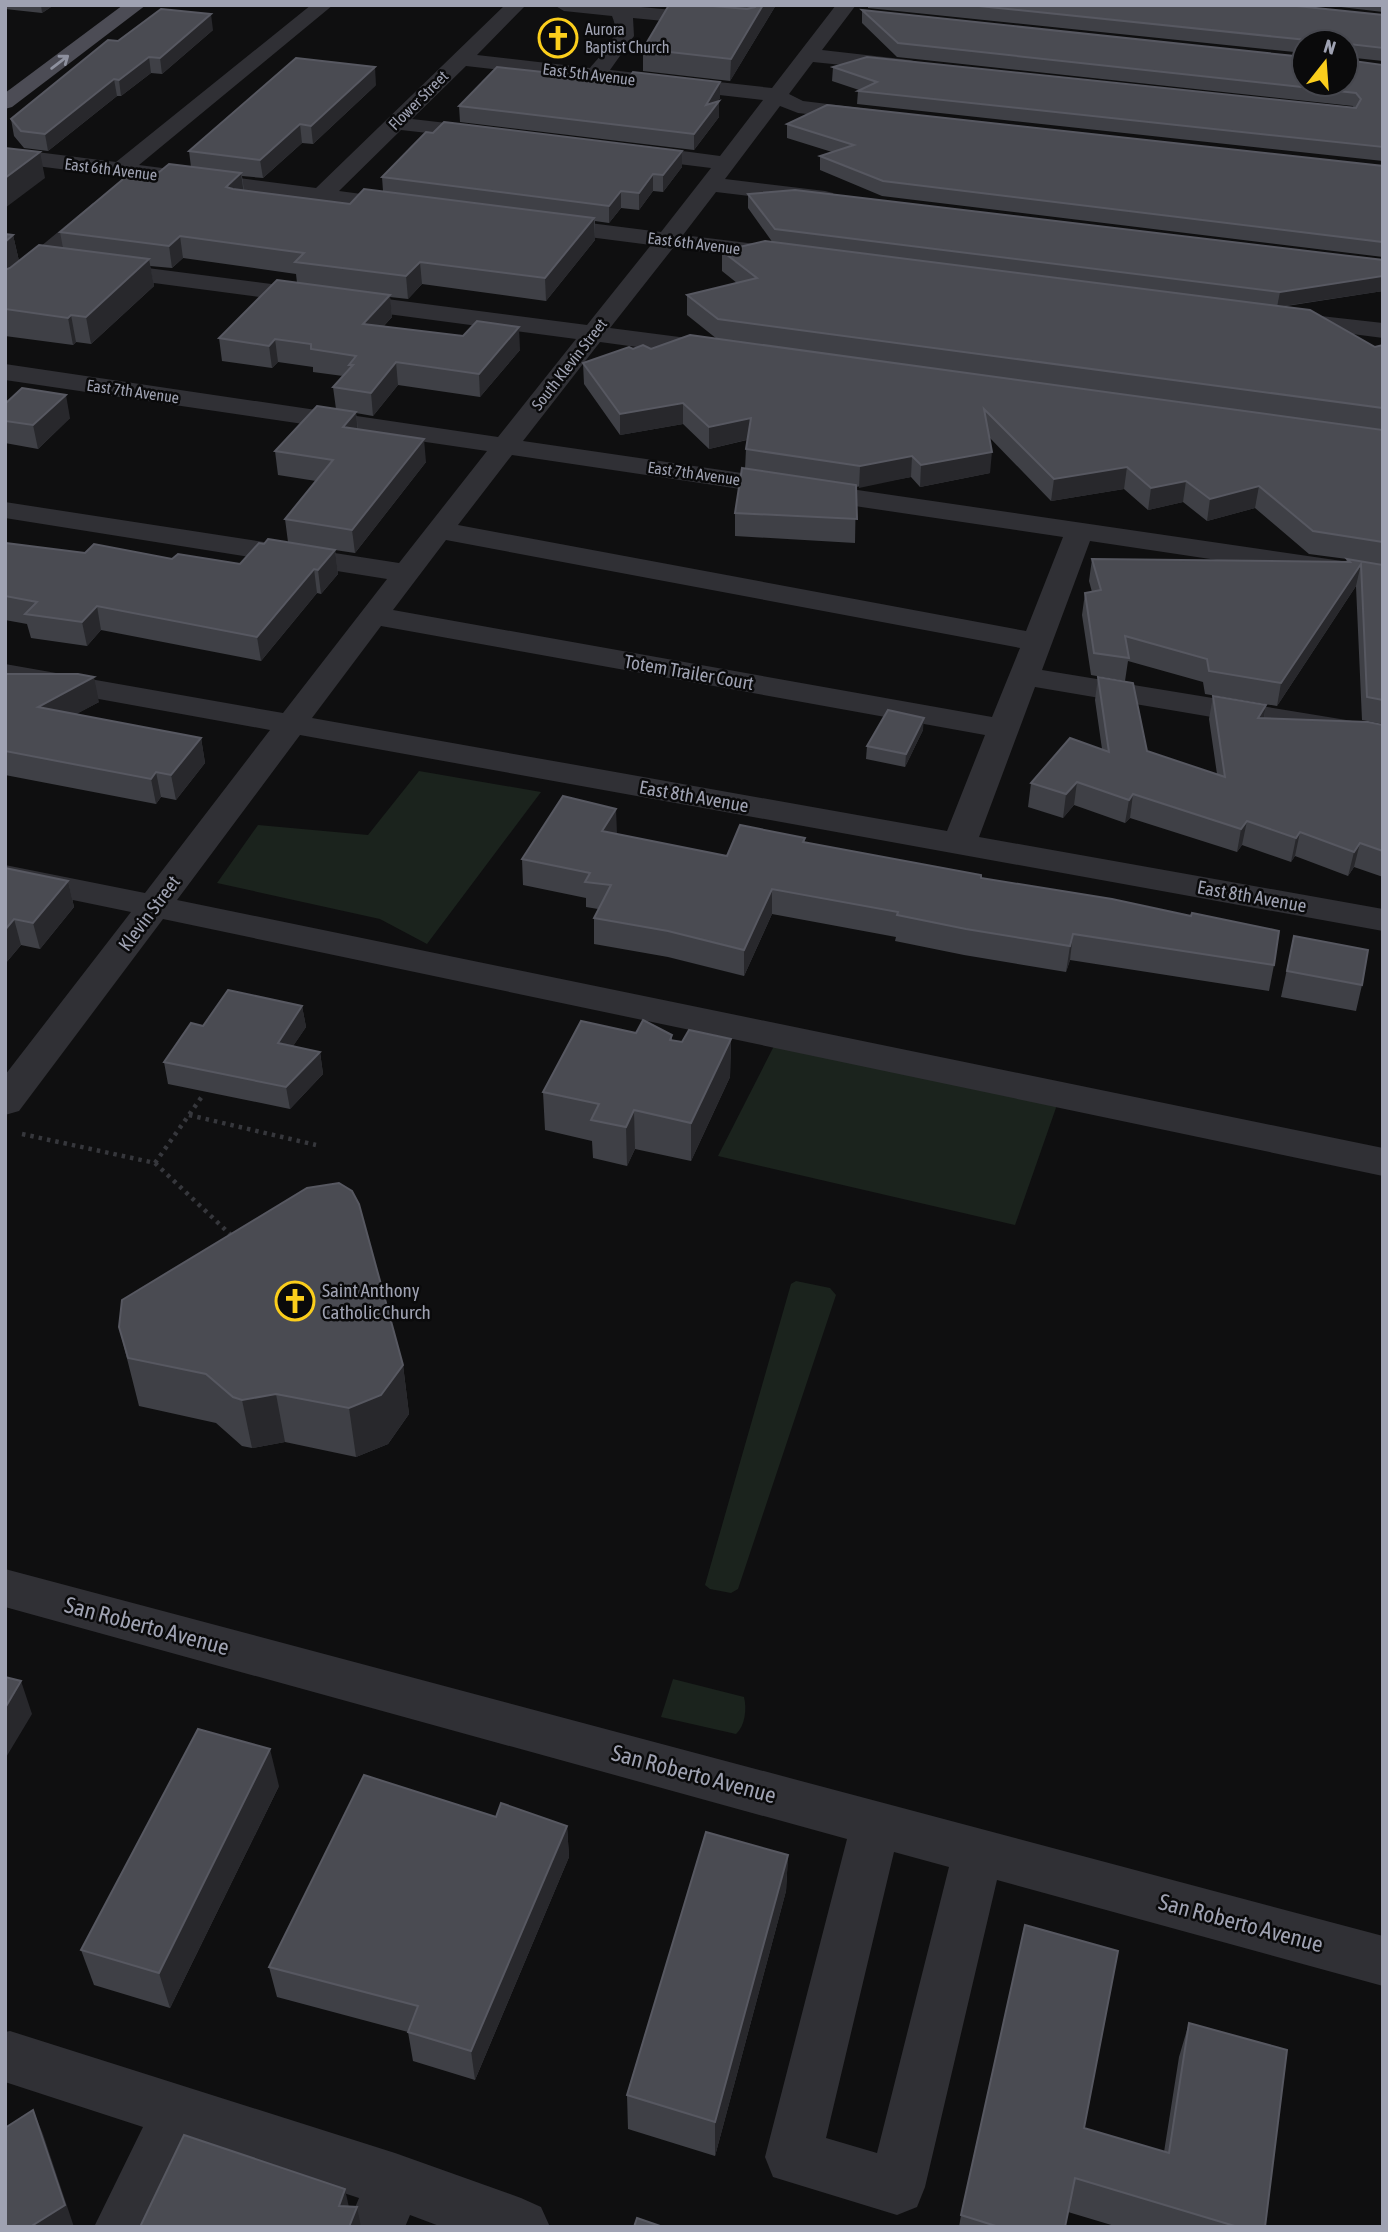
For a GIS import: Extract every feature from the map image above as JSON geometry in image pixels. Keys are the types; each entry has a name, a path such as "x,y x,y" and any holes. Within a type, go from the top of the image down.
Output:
{"main road":[{"path":"5,78 105,5"},
{"path":"5,103 136,5"}],"street":[{"path":"5,288 323,5"},
{"name":"Flower Street","path":"321,195 516,5"},
{"path":"564,5 734,21"},
{"path":"843,9 868,16"},
{"name":"South Klevin Street","path":"293,724 439,530 667,240 843,9"},
{"path":"596,75 627,33 627,21 619,11"},
{"path":"807,55 931,68"},
{"name":"East 5th Avenue","path":"460,59 775,95 798,107 893,117"},
{"path":"395,123 510,137"},
{"path":"606,148 724,163"},
{"name":"East 6th Avenue","path":"5,155 125,183 321,195 432,210"},
{"path":"709,184 846,201"},
{"name":"East 6th Avenue","path":"515,220 805,257"},
{"path":"38,261 745,354"},
{"path":"1259,315 1383,331"},
{"name":"East 7th Avenue","path":"5,372 1383,576"},
{"path":"5,510 406,573"},
{"path":"439,530 1037,642"},
{"path":"959,844 1080,531"},
{"name":"Totem Trailer Court","path":"374,616 1003,729"},
{"name":"East 8th Avenue","path":"5,673 1383,920"},
{"path":"1023,676 1383,736"},
{"name":"Klevin Street","path":"10,1117 156,905 293,724"},
{"path":"5,875 1383,1162"},
{"name":"San Roberto Avenue","path":"5,1588 1383,1961"},
{"path":"876,1824 793,2157 897,2187 978,1851"},
{"path":"10,2057 180,2112 386,2204 521,2227"},
{"path":"123,2227 180,2112"}],"path":[{"path":"155,1163 203,1095"},
{"path":"189,1115 316,1145"},
{"path":"10,1117 155,1163 241,1245"}],"shaded area":[{"path":"419,771 541,792 427,944 380,919 217,883 258,825 368,835"},
{"path":"774,1046 1058,1102 1015,1225 718,1156"},
{"path":"796,1281 830,1288 836,1295 738,1589 731,1593 710,1589 705,1585 791,1284"},
{"path":"673,1679 744,1697 744,1717 739,1731 736,1734 661,1717"}],"building":[{"path":"669,5 747,9 763,5 731,59 643,49"},
{"path":"969,5 1287,5 1383,15 1383,48 1360,45 1360,28 1290,28 1290,38"},
{"path":"161,9 211,14 160,58 149,57 119,80 114,79 45,134 21,131 11,119 108,40 118,41"},
{"path":"862,10 1290,56 1290,86 898,43"},
{"path":"867,57 1356,108 1361,99 1360,62 1383,65 1383,147 858,91 877,82 833,67"},
{"path":"296,58 375,67 311,126 300,124 260,160 189,151"},
{"path":"497,67 627,81 633,72 720,82 706,105 719,101 694,134 459,106"},
{"path":"827,105 1383,166 1383,242 883,181 820,156 854,145 787,124"},
{"path":"444,122 682,151 663,175 653,174 639,193 621,191 609,206 382,177 426,132 433,133"},
{"path":"5,148 40,152 5,178"},
{"path":"169,164 241,173 226,187 233,189 350,204 364,189 594,218 545,278 420,262 406,276 295,262 304,253 180,236 169,246 60,232 128,175 152,178"},
{"path":"795,190 1383,260 1383,276 1280,292 775,229 748,194"},
{"path":"5,234 13,235 5,242"},
{"path":"765,241 1310,310 1375,347 1383,345 1383,408 718,319 687,295 757,278 722,251"},
{"path":"39,245 149,259 86,317 71,315 68,318 5,309 5,270"},
{"path":"277,280 390,295 363,324 463,336 477,321 519,327 479,374 396,362 371,393 333,387 353,365 349,365 356,356 311,349 311,344 275,339 269,346 219,338"},
{"path":"690,335 1383,430 1383,542 1313,531 1259,486 1210,499 1186,481 1151,488 1127,467 1054,479 984,409 992,452 921,465 912,456 860,466 746,449 751,418 709,427 683,403 620,414 583,363 629,347 633,349 643,345 651,349"},
{"path":"22,388 66,395 33,425 5,421 5,404"},
{"path":"317,406 356,412 343,427 424,439 352,530 285,519 333,460 275,451"},
{"path":"742,468 856,485 857,519 735,513"},
{"path":"268,539 335,550 318,570 314,569 257,637 97,606 82,622 25,614 37,602 5,596 5,543 85,553 94,544 172,559 178,554 240,564 259,543 264,544"},
{"path":"1092,559 1350,562 1347,559 1383,565 1383,700 1367,697 1361,564 1281,683 1209,671 1207,659 1125,636 1129,658 1094,653 1085,593 1101,590"},
{"path":"5,674 78,674 94,677 38,707 201,738 171,775 156,772 151,779 5,751"},
{"path":"1098,677 1133,683 1147,751 1225,777 1213,696 1266,705 1258,718 1368,722 1383,725 1383,851 1360,843 1354,852 1300,832 1296,838 1247,821 1241,829 1133,794 1129,800 1077,782 1066,794 1031,783 1070,738 1109,752"},
{"path":"888,710 924,718 906,754 867,746"},
{"path":"563,796 616,809 602,831 727,856 740,825 805,838 803,842 981,875 981,878 1112,899 1191,916 1192,913 1279,931 1274,965 1073,934 1070,946 966,929 897,915 898,912 772,889 744,950 668,931 594,918 611,885 585,882 590,873 522,859"},
{"path":"5,868 68,881 33,923 14,919 5,930"},
{"path":"1294,936 1368,950 1362,985 1287,971"},
{"path":"228,990 302,1006 278,1043 320,1052 286,1087 164,1062 191,1023 203,1026"},
{"path":"643,1020 672,1035 670,1040 682,1042 689,1030 731,1039 691,1123 634,1110 626,1127 591,1120 599,1104 543,1092 581,1021 636,1033"},
{"name":"Saint Anthony Catholic Church","path":"339,1183 352,1191 359,1204 403,1365 381,1395 349,1408 276,1394 242,1400 233,1397 206,1374 128,1358 119,1327 122,1300 307,1188"},
{"path":"5,1677 21,1681 5,1708"},
{"path":"198,1729 270,1749 159,1973 81,1950"},
{"path":"364,1775 496,1817 501,1803 567,1826 471,2051 408,2032 418,2006 269,1967"},
{"path":"706,1832 788,1855 715,2122 627,2095"},
{"path":"1025,1925 1118,1951 1084,2128 1169,2153 1189,2023 1287,2050 1265,2227 1238,2227 1075,2178 1065,2227 999,2227 961,2215"},
{"path":"33,2110 65,2205 30,2227 5,2227 5,2128"},
{"path":"184,2135 345,2189 339,2206 357,2207 349,2227 140,2227"},
{"path":"637,2218 663,2227 634,2227"}],"place":[{"name":"Aurora Baptist Church","path":"558,38"},
{"name":"Saint Anthony Catholic Church","path":"295,1301"}]}
